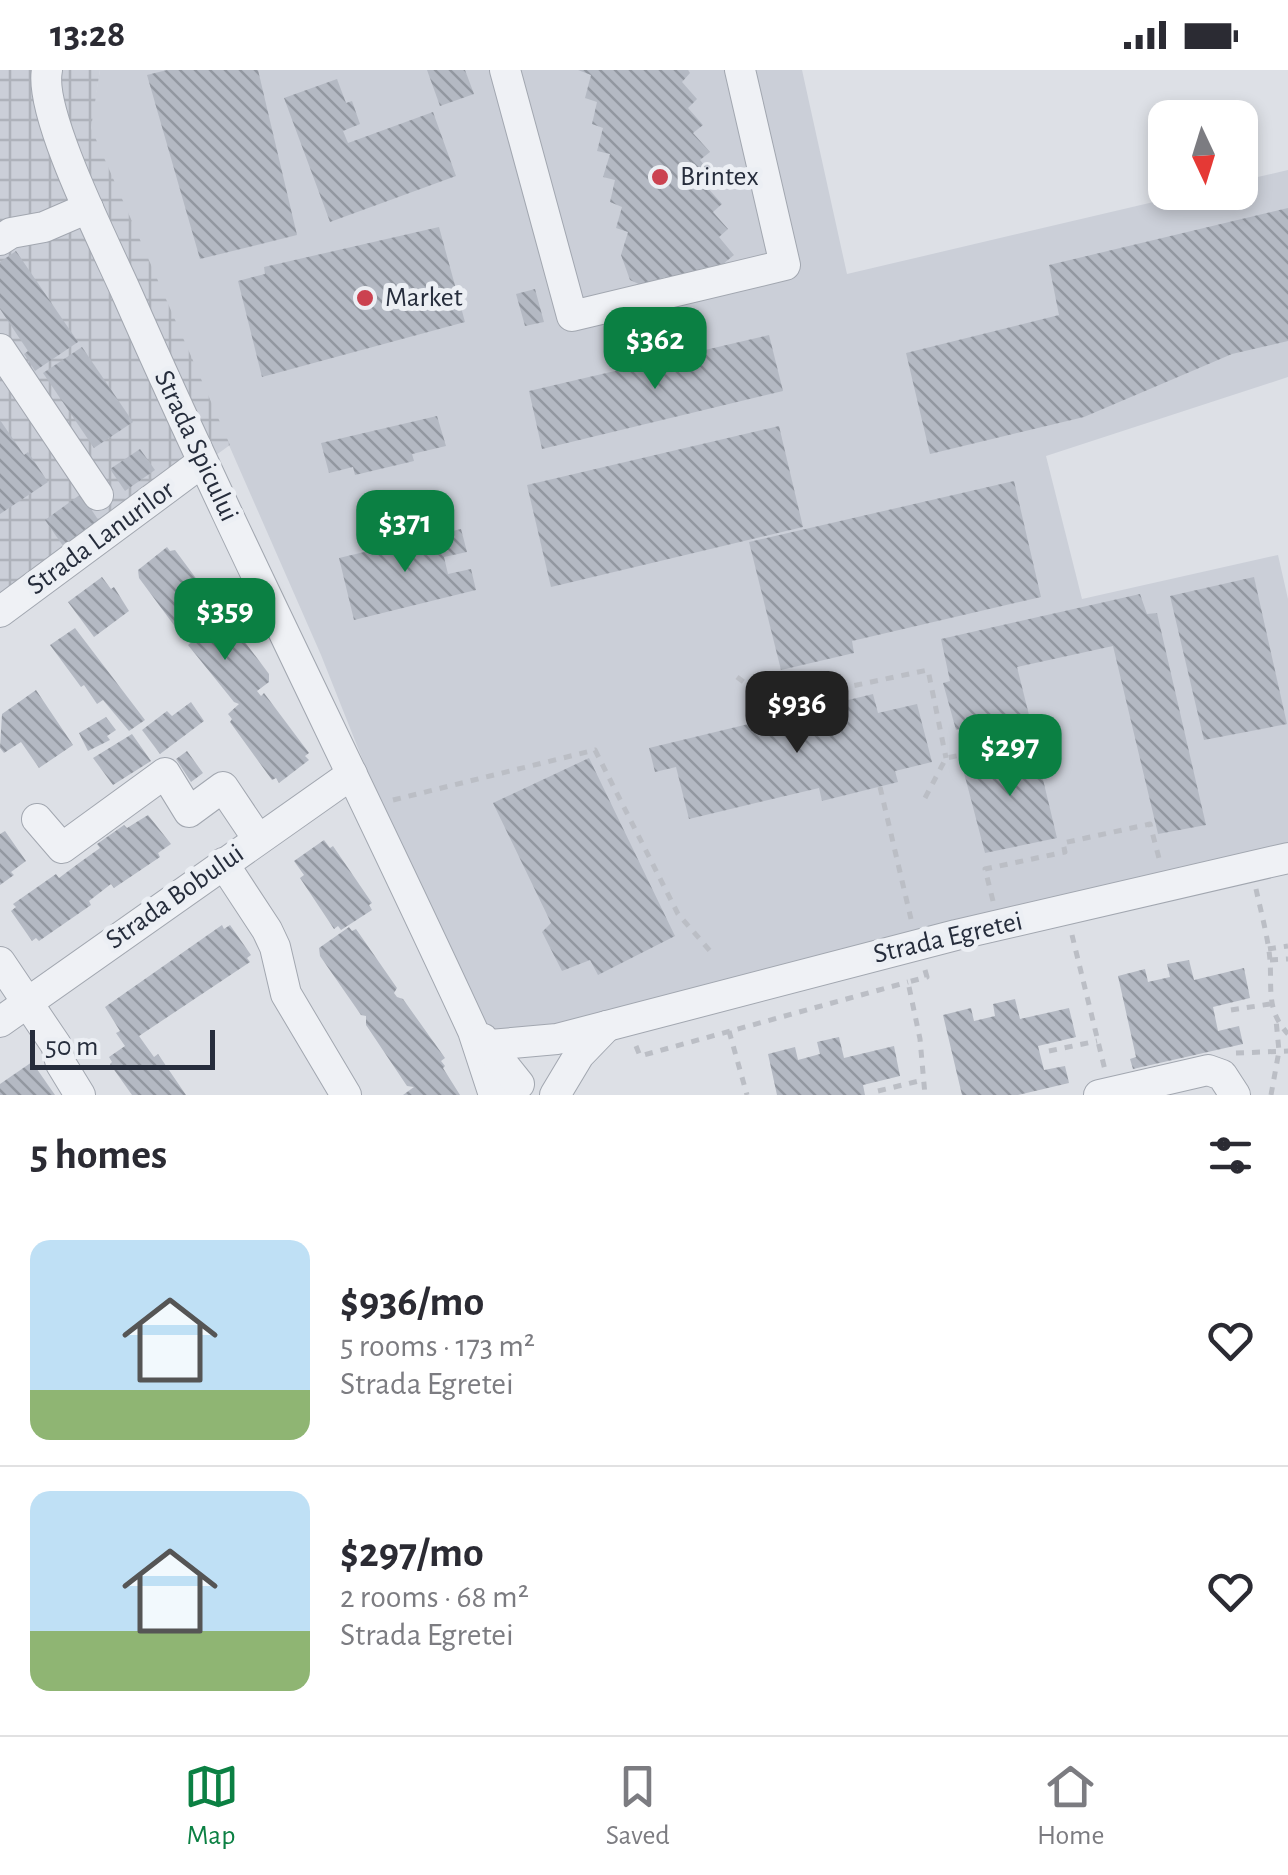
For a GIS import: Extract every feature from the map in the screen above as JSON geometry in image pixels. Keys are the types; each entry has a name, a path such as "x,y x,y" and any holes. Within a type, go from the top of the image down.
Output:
{"street":[{"name":"Strada Spicului","path":"47,70 52,118 202,463 482,1038 516,1090"},
{"path":"505,70 572,316 785,266 740,70"},
{"path":"0,240 88,208"},
{"path":"0,349 98,495"},
{"name":"Strada Lanurilor","path":"0,612 202,463"},
{"path":"37,819 62,848 165,773 189,812 223,787 258,839"},
{"name":"Strada Bobului","path":"0,1022 352,774"},
{"name":"Strada Egretei","path":"557,1039 621,1031 918,944 1288,858"},
{"path":"223,863 266,930 275,947 286,994 346,1095"},
{"path":"0,962 56,1046 60,1064 80,1095"},
{"path":"555,1095 578,1055 621,1031"},
{"path":"482,1038 557,1039"},
{"path":"516,1090 557,1039"},
{"path":"1106,1093 1208,1070 1222,1075 1235,1095"}],"path":[{"path":"737,677 771,703 928,670 946,758 925,798"},
{"path":"946,758 1055,736"},
{"path":"368,806 595,750 678,914 711,952"},
{"path":"621,1031 640,1056 927,978 880,787"},
{"path":"990,909 995,908 985,869 1066,852 1063,843 1150,824 1160,866"},
{"path":"1252,867 1270,960 1270,1004 1279,1052 1270,1095"},
{"path":"1067,912 1106,1093"},
{"path":"1268,949 1288,946"},
{"path":"1270,960 1288,958"},
{"path":"908,982 920,1039 925,1095"},
{"path":"1232,1010 1270,1004"},
{"path":"1276,1020 1288,1034"},
{"path":"729,1030 747,1095"},
{"path":"1050,1051 1096,1041"},
{"path":"1230,1054 1288,1050"},
{"path":"878,1090 923,1080"}],"shaded area":[{"path":"0,70 100,70 91,128 230,445 0,611"},
{"path":"100,70 802,70 847,274 1148,203 1148,210 1258,210 1258,177 1288,170 1288,377 1046,456 1082,599 1278,555 1288,599 1288,854 499,1054 383,811 321,655 90,128"}],"building":[{"path":"167,70 258,70 297,235 200,259 147,75"},
{"path":"427,70 465,70 474,94 440,106"},
{"name":"Brintex","path":"578,70 688,70 690,73 682,82 697,99 688,108 703,125 693,133 710,152 700,160 715,178 706,186 722,204 713,212 728,229 719,237 734,255 723,264 666,283 665,277 641,285 630,280 621,255 628,232 616,228 622,207 610,202 615,180 603,177 610,154 597,151 603,128 592,124 597,102 585,98 591,75"},
{"path":"337,79 346,103 352,101 360,124 343,131 348,143 433,112 456,176 330,222 284,98"},
{"path":"1288,208 1288,341 1232,354 1084,417 930,454 906,353 1059,315 1049,265"},
{"name":"Market","path":"439,227 465,322 262,377 238,281 265,274 264,267"},
{"path":"16,251 78,342 35,371 24,354 28,351 0,309 0,262"},
{"path":"535,289 544,322 525,326 516,294"},
{"path":"769,335 783,391 542,449 529,391"},
{"path":"82,347 133,422 94,448 43,373"},
{"path":"437,416 446,446 412,454 414,461 355,475 353,467 329,473 321,443"},
{"path":"0,420 48,482 0,514"},
{"path":"779,426 803,527 551,587 527,485"},
{"path":"140,449 155,470 125,491 110,469"},
{"path":"1014,481 1041,597 852,641 854,653 781,670 749,542"},
{"path":"81,494 103,527 68,553 45,520"},
{"path":"461,529 467,552 444,557 448,574 471,569 476,590 354,620 339,558"},
{"path":"167,547 175,550 218,608 215,611 221,618 226,617 269,674 269,682 257,691 261,696 264,693 309,753 305,756 309,760 279,783 276,778 272,780 230,722 228,714 239,704 188,645 192,642 186,633 182,636 139,578 138,570"},
{"path":"102,577 111,589 114,587 129,611 94,637 68,602"},
{"path":"1254,577 1287,724 1204,740 1170,596"},
{"path":"1140,594 1147,614 1157,613 1206,825 1158,834 1113,646 1017,667 1029,715 1016,718 1017,722 967,732 965,728 956,730 943,683 950,681 941,639"},
{"path":"75,628 145,720 129,731 103,700 97,704 84,685 81,687 50,645"},
{"path":"36,690 73,745 39,768 21,742 4,753 0,748 2,714"},
{"path":"873,694 878,713 917,704 932,762 895,771 898,782 822,801 819,788 689,819 676,767 655,772 649,748"},
{"path":"191,702 204,721 160,754 142,730 167,711 172,716"},
{"path":"106,717 116,730 107,736 110,740 88,751 79,733"},
{"path":"132,734 151,761 113,785 93,758"},
{"path":"1035,746 1057,838 985,853 963,769 972,767 975,756"},
{"path":"187,751 203,773 191,782 176,759"},
{"path":"589,758 675,936 598,975 590,960 562,971 542,932 551,923 493,803"},
{"path":"148,815 171,844 158,853 160,857 114,888 111,884 89,901 91,905 39,941 32,941 11,911 16,907 13,904 56,874 59,878 124,825 127,828"},
{"path":"5,831 26,861 0,885 0,834"},
{"path":"324,840 330,848 333,846 372,903 372,910 341,930 338,926 334,929 300,878 304,875 294,861"},
{"path":"222,925 224,929 230,925 251,955 247,958 250,962 139,1036 154,1057 158,1054 186,1095 132,1095 110,1064 109,1057 125,1046 105,1007"},
{"path":"349,927 352,931 356,929 397,988 394,993 403,999 445,1058 441,1061 443,1068 460,1095 403,1095 414,1087 407,1086 366,1025 366,1016 361,1015 320,956 319,948"},
{"path":"1189,960 1194,980 1244,968 1250,998 1213,1007 1218,1031 1239,1026 1243,1044 1133,1069 1130,1059 1136,1057 1118,976 1145,969 1148,982 1170,977 1167,964"},
{"path":"1015,999 1020,1019 1069,1008 1076,1037 1038,1046 1044,1070 1065,1066 1069,1083 1018,1095 962,1095 943,1015 971,1008 974,1021 995,1016 993,1004"},
{"path":"839,1037 844,1058 894,1046 900,1076 863,1085 865,1095 777,1095 768,1054 795,1047 798,1060 820,1054 817,1042"},
{"path":"32,1062 55,1095 0,1095 0,1084"}],"place":[{"name":"Brintex","path":"660,177"},
{"name":"Market","path":"365,298"}]}
